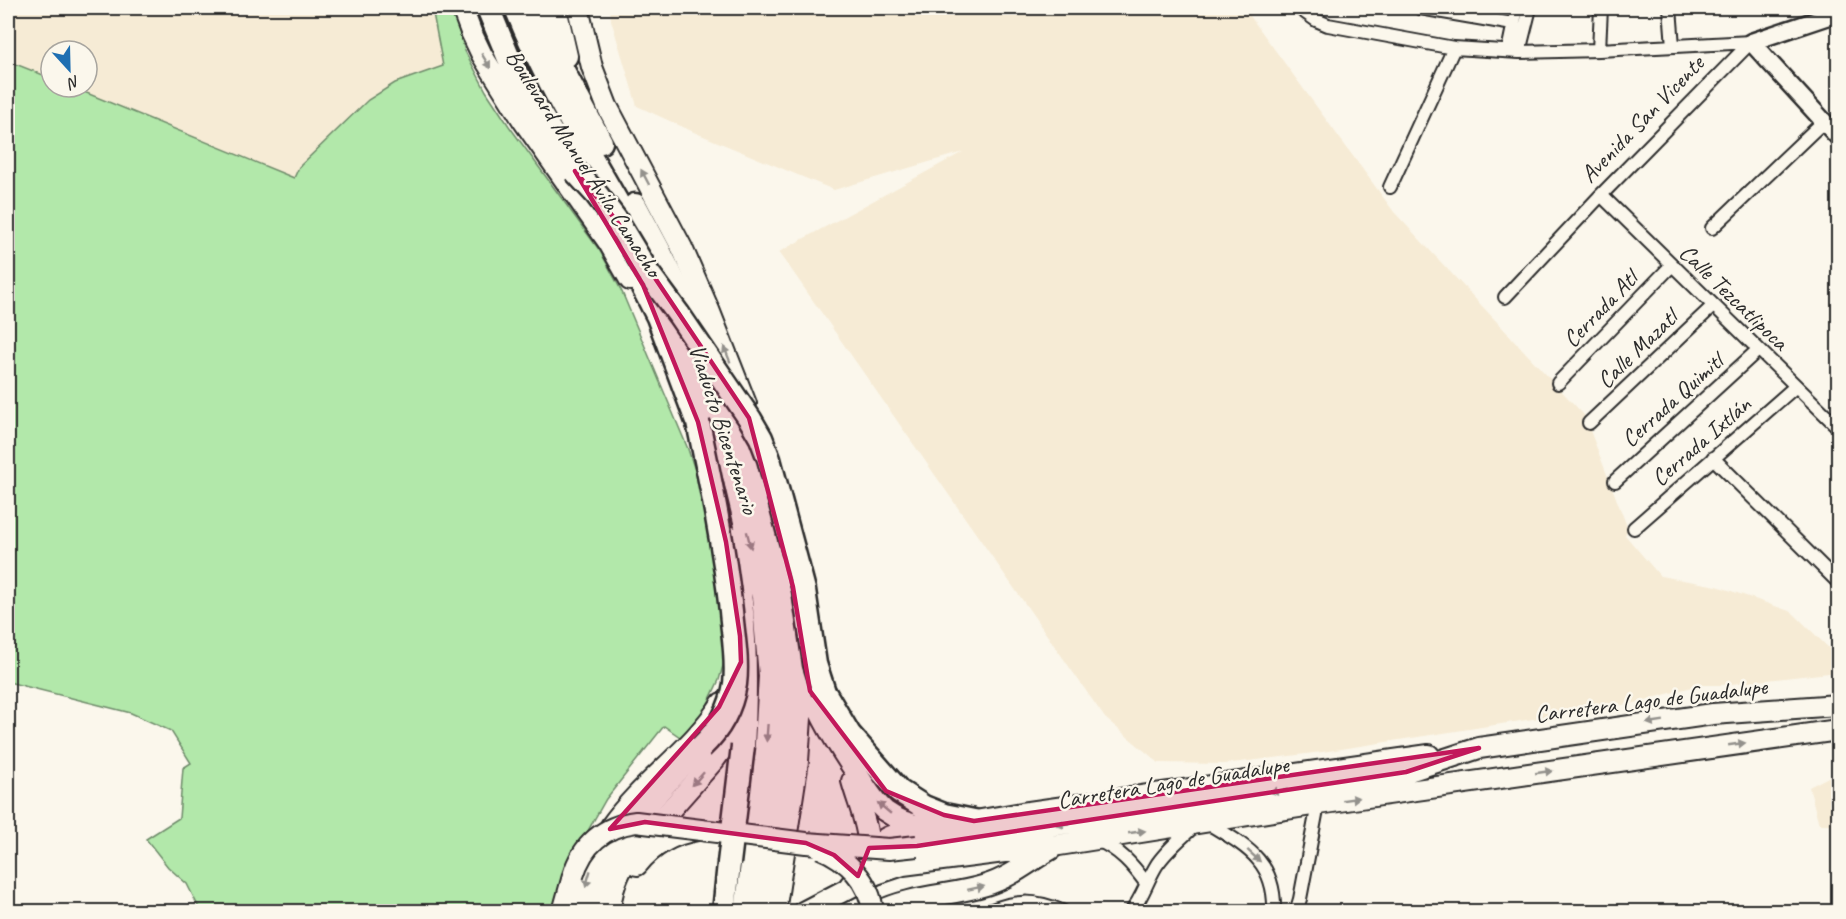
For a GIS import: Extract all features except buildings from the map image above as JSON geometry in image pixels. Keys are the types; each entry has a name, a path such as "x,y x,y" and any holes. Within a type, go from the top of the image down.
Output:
{"highway":[{"name":"Viaducto Bicentenario","path":"488,8 512,66 549,130 617,236 643,285 658,317 698,422 724,508 734,550 743,612 746,688 743,746 724,912"},
{"name":"Boulevard Manuel Ávila Camacho","path":"516,8 525,31 560,98 650,260 709,400 734,476 763,596 770,676 765,761 765,907"},
{"name":"Boulevard Manuel Ávila Camacho","path":"533,8 577,98 659,250 693,319 728,404 780,591 788,677 782,762 765,907"},
{"path":"555,8 577,98"},
{"path":"575,171 616,220 648,273 679,315 761,438 769,459 804,590 814,664 813,686 843,726 851,751 871,777"},
{"path":"595,911 607,870 631,828 673,775 718,728 728,708 735,685 736,666 724,563 698,422"},
{"path":"851,751 917,803 944,815 974,821"}],"main road":[{"name":"Boulevard Manuel Ávila Camacho","path":"462,8 482,55 522,119 609,243 639,297 706,463 726,542 735,597 742,700 717,912"},
{"name":"Boulevard Manuel Ávila Camacho","path":"578,8 592,67 607,106 682,248 744,397 793,586 813,686 765,907"},
{"path":"595,911 595,857 612,825 712,717 732,686 741,662"},
{"path":"813,686 871,777 879,786 893,795 917,803"},
{"name":"Carretera Lago de Guadalupe","path":"563,912 576,866 586,848 601,834 627,823 645,822 806,843 889,849 1406,772 1479,748 1713,714 1839,705"},
{"path":"595,911 614,886 630,855 715,759 740,713"},
{"name":"Carretera Lago de Guadalupe","path":"803,912 876,874 897,867 930,861 1059,845 1318,804 1839,730"},
{"path":"897,867 884,864 879,856 879,847 884,838 937,826 1479,748"},
{"path":"851,751 871,796 885,811 911,824 937,826"},
{"path":"840,892 858,876 866,861 869,846 868,831 854,787 851,751"},
{"path":"623,912 627,885 643,858 668,839 698,830"},
{"path":"806,843 834,855 853,870 868,891 873,912"},
{"path":"878,912 910,900 987,885 1006,877 1059,845"}],"street":[{"path":"1299,8 1328,25 1454,48 1513,51 1599,50 1751,42 1839,137"},
{"path":"1420,8 1513,24"},
{"path":"1513,51 1513,24 1517,8"},
{"path":"1513,51 1530,8"},
{"path":"1599,50 1601,8"},
{"path":"1670,8 1673,46"},
{"name":"Avenida San Vicente","path":"1505,297 1751,42 1839,13"},
{"path":"1390,187 1454,48"},
{"path":"1712,228 1823,122"},
{"name":"Calle Tezcatlipoca","path":"1601,195 1839,428"},
{"name":"Cerrada Atl","path":"1558,383 1672,265"},
{"name":"Calle Mazatl","path":"1589,423 1713,306"},
{"name":"Cerrada Quimitl","path":"1615,481 1758,350"},
{"name":"Cerrada Ixtlán","path":"1634,528 1796,386"},
{"path":"1713,459 1839,582"},
{"path":"1296,912 1318,804"},
{"path":"1131,912 1158,863 1202,823 1239,842 1262,863 1270,876 1273,887 1274,912"},
{"path":"1094,839 1123,854 1146,883"},
{"path":"986,912 1011,903 1024,902 1048,905 1064,912"}],"highlighted area":[{"path":"575,171 616,220 749,418 793,587 810,691 886,791 944,815 974,821 1479,748 1406,772 917,846 869,848 858,876 834,855 806,843 645,822 610,829 719,707 741,662 740,636 726,542 698,422 643,285"}],"shaded area":[{"path":"8,8 432,8 443,66 395,83 368,100 299,167 294,178 99,98 99,39 39,39 39,73 8,61"},
{"path":"610,8 1256,8 1250,16 1394,212 1584,415 1628,529 1625,535 1660,576 1717,586 1792,612 1838,657 1838,672 1722,685 1699,685 1635,703 1322,752 1224,764 1159,763 1105,718 779,252 963,152 834,190 637,106 611,20"},
{"path":"1838,772 1838,824 1819,824 1809,787"}],"green space":[{"path":"432,8 452,8 465,51 486,91 600,251 622,292 688,449 705,501 728,648 719,680 702,716 683,739 664,726 606,799 577,850 558,911 201,912 187,884 168,867 146,839 179,818 183,768 191,763 171,731 131,713 8,682 8,350 10,343 8,339 8,61 39,73 39,99 99,98 294,178 299,167 368,100 395,83 443,66"}]}
